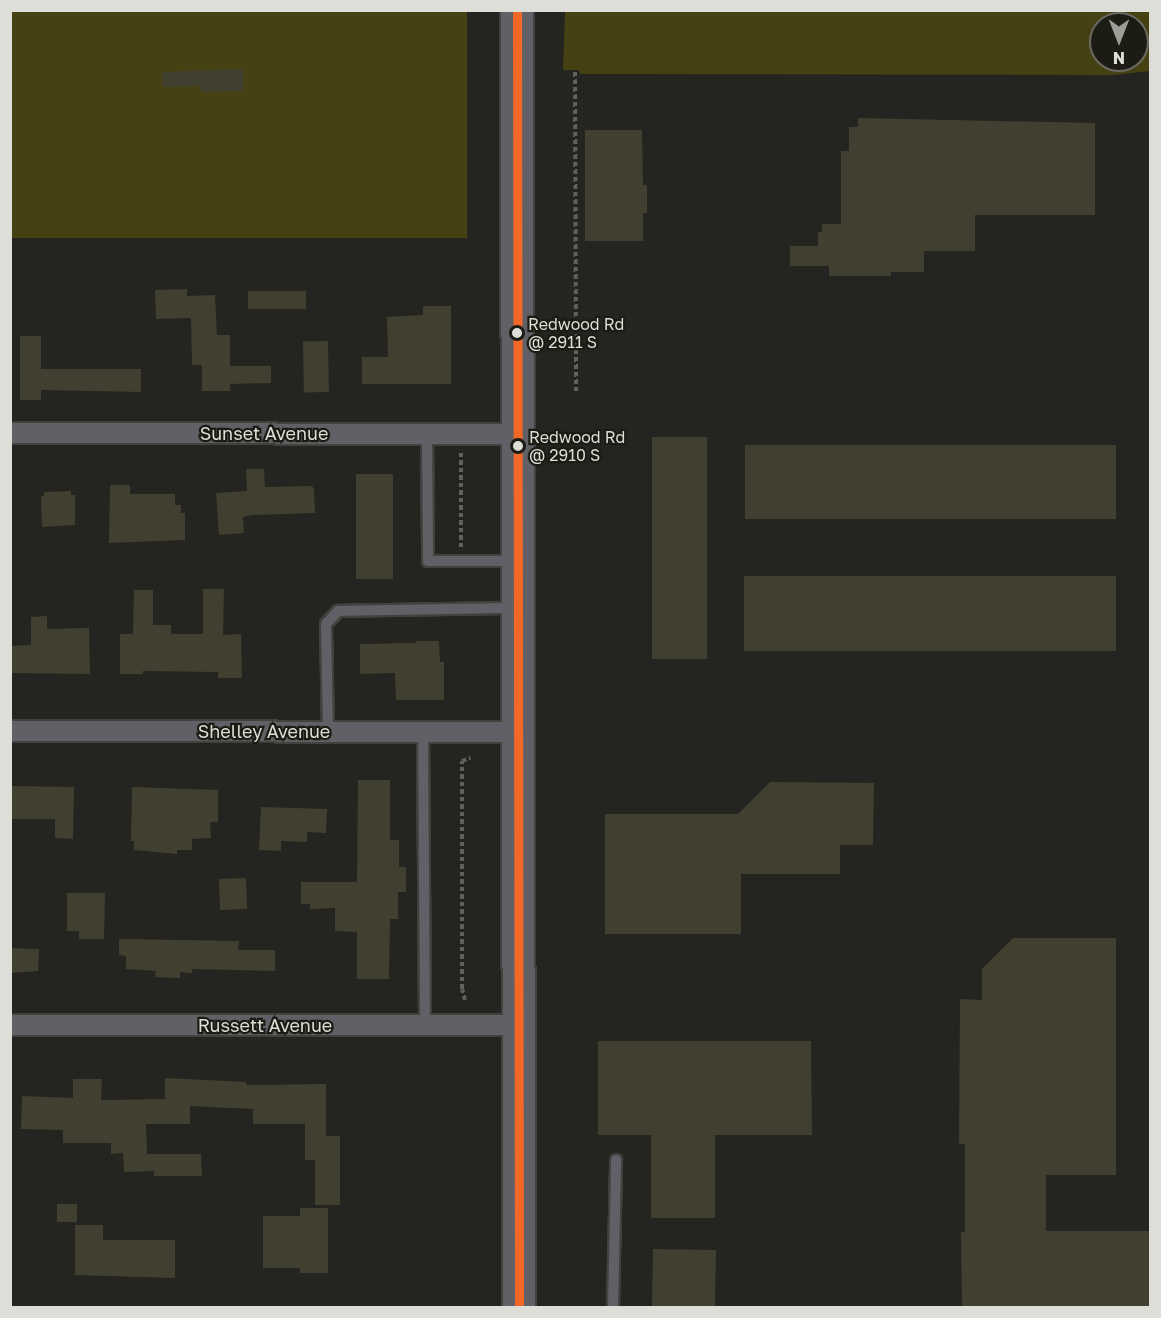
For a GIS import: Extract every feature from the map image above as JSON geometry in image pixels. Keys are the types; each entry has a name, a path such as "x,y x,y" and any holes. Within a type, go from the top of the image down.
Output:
{"main road":[{"path":"517,10 519,1308"}],"street":[{"name":"Sunset Avenue","path":"10,433 518,434"},
{"name":"Shelley Avenue","path":"10,730 518,732"},
{"name":"Russett Avenue","path":"10,1025 519,1025"}],"lane":[{"path":"427,434 428,561 518,561"},
{"path":"328,731 326,624 338,611 518,608"},
{"path":"423,731 425,1025"},
{"path":"613,1308 616,1160"}],"path":[{"path":"575,72 576,392"},
{"path":"461,453 461,561"},
{"path":"465,1000 462,989 462,761 470,758"}],"shaded area":[{"path":"10,11 467,11 467,238 10,238"},
{"path":"565,11 1150,11 1149,71 1149,12 1089,12 1089,72 1141,72 1114,75 580,74 579,70 563,70"}],"building":[{"path":"243,69 243,91 201,92 201,86 163,87 162,72"},
{"path":"858,118 1095,123 1095,215 975,215 975,251 924,251 924,272 891,272 891,276 829,276 829,266 790,266 790,246 818,246 818,232 822,232 822,224 841,224 841,151 849,151 849,127 858,127"},
{"path":"585,130 642,130 643,185 647,185 647,213 643,213 643,241 585,241"},
{"path":"187,289 187,296 215,295 217,335 230,335 230,366 271,366 271,383 230,384 230,391 202,391 202,365 192,365 191,318 156,319 155,290"},
{"path":"248,291 306,291 306,309 248,309"},
{"path":"423,306 451,306 451,384 362,384 362,357 388,357 387,317 423,315"},
{"path":"20,336 41,336 41,369 141,369 141,392 41,390 41,400 20,400"},
{"path":"303,341 328,341 329,392 304,392"},
{"path":"652,437 707,437 707,659 652,659"},
{"path":"745,445 1116,445 1116,519 745,519"},
{"path":"246,469 264,469 265,487 312,486 315,513 243,517 244,533 219,535 216,493 247,491"},
{"path":"356,474 393,474 393,579 356,579"},
{"path":"110,485 130,485 130,494 175,494 175,505 181,505 181,513 185,513 185,540 109,543"},
{"path":"71,491 71,495 75,495 75,525 42,527 41,496 44,496 44,492"},
{"path":"744,576 1116,576 1116,651 744,651"},
{"path":"203,589 224,589 223,635 241,634 242,678 218,678 218,672 143,671 143,674 120,674 120,634 133,634 134,590 153,590 153,625 171,625 171,634 203,634"},
{"path":"47,616 47,629 89,628 90,674 10,673 10,646 31,645 31,617"},
{"path":"416,641 439,641 440,662 444,662 444,700 396,700 395,673 360,674 360,644 416,643"},
{"path":"358,780 390,780 390,840 399,840 399,867 406,867 406,892 398,892 398,919 390,919 389,979 357,979 357,932 335,931 335,908 310,909 310,904 301,904 301,882 357,882"},
{"path":"770,782 874,783 873,845 840,845 840,874 741,874 741,934 605,934 605,814 738,814"},
{"path":"10,786 74,787 73,839 55,838 55,819 10,819"},
{"path":"132,787 218,790 218,822 210,822 211,838 192,839 192,850 177,850 177,854 134,850 134,841 131,841"},
{"path":"261,807 327,809 326,833 307,832 307,842 281,841 281,851 259,850"},
{"path":"246,878 247,909 220,910 219,879"},
{"path":"67,893 105,893 104,939 79,939 79,931 67,931"},
{"path":"1013,938 1116,938 1116,1175 1046,1175 1046,1231 1150,1231 1150,1308 962,1308 961,1232 965,1232 965,1144 959,1144 960,999 982,1000 982,969"},
{"path":"119,939 239,941 238,950 275,950 275,971 192,969 192,973 180,972 180,978 155,977 156,971 126,969 126,956 119,955"},
{"path":"10,948 39,949 38,971 10,973"},
{"path":"598,1041 811,1041 812,1135 715,1135 715,1218 651,1218 651,1135 598,1135"},
{"path":"165,1078 246,1082 246,1085 326,1084 326,1136 340,1136 340,1205 315,1205 315,1160 305,1160 305,1124 253,1124 253,1109 190,1106 190,1124 146,1124 147,1154 201,1154 202,1176 154,1176 154,1171 124,1172 123,1153 111,1154 111,1143 63,1143 63,1130 21,1129 22,1096 73,1098 73,1079 102,1079 101,1100 165,1099"},
{"path":"57,1204 77,1204 77,1222 57,1222"},
{"path":"300,1208 328,1208 328,1273 300,1273 300,1268 263,1268 263,1216 300,1216"},
{"path":"75,1225 103,1225 103,1240 175,1240 175,1278 75,1275"},
{"path":"653,1249 716,1250 715,1308 652,1308"}],"transit line":[{"path":"517,10 519,1308"}],"place":[{"name":"Redwood Rd @ 2911 S","path":"517,333"},
{"name":"Redwood Rd @ 2910 S","path":"518,446"}]}
